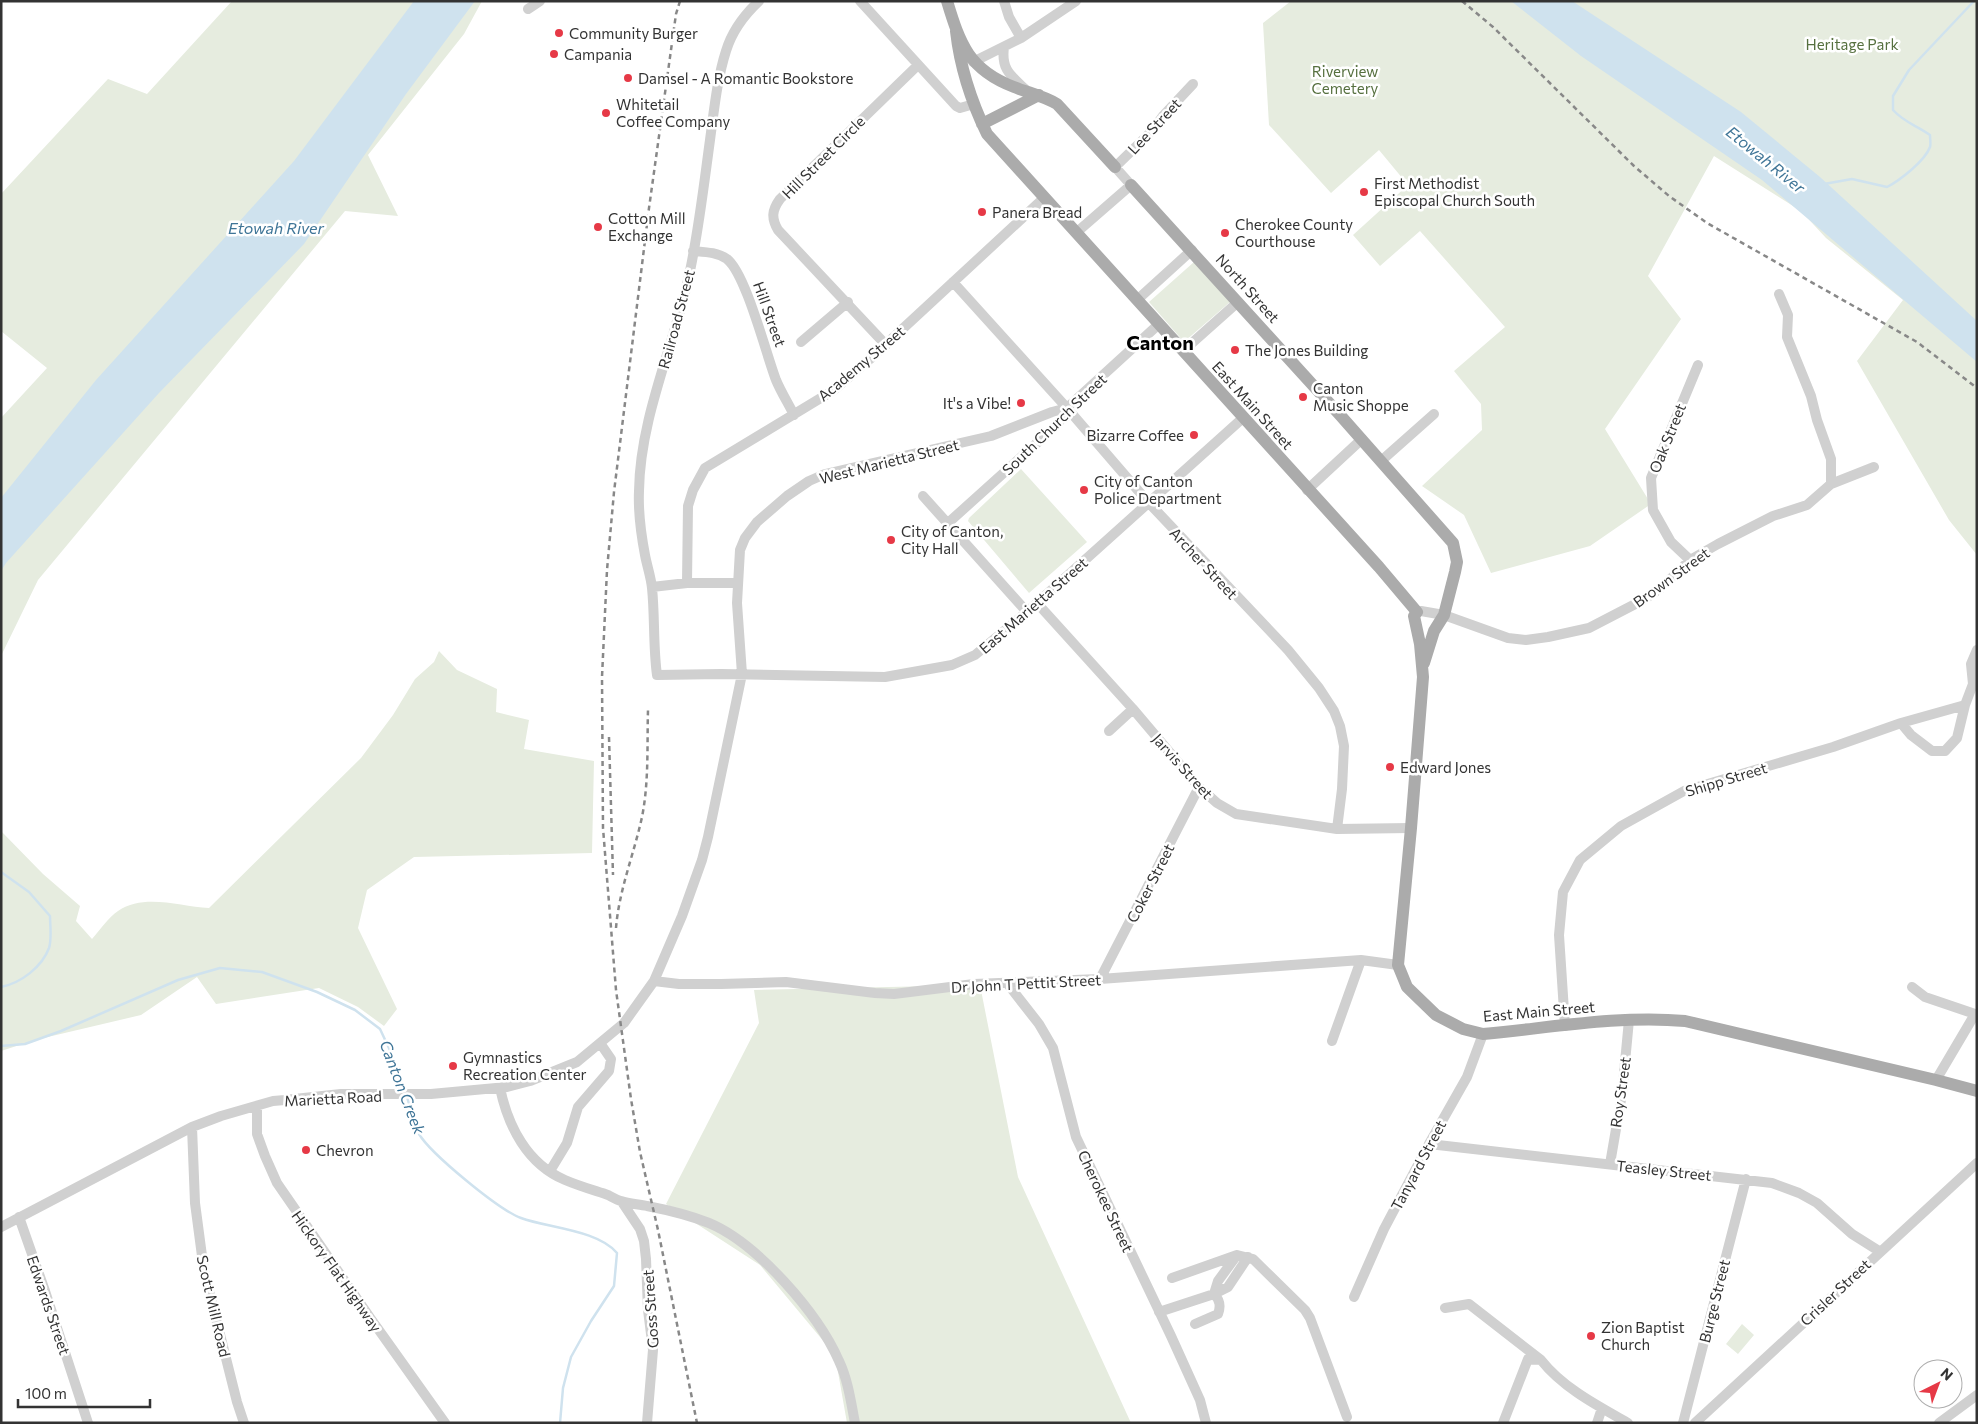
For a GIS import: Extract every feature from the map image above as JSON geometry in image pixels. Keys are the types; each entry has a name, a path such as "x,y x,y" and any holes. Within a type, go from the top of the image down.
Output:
{"main road":[{"path":"947,1 956,31"},
{"name":"North Street","path":"956,31 974,62 990,76 1057,104 1067,112 1115,167"},
{"name":"East Main Street","path":"956,31 958,52 974,104 987,134 998,148 1077,232 1244,417 1307,490 1379,567 1417,612"},
{"path":"982,124 1034,94"},
{"name":"North Street","path":"1131,185 1192,250 1453,543 1457,562 1444,615"},
{"path":"1417,612 1414,616 1423,664"},
{"path":"1398,966 1411,828 1423,664 1434,631 1444,615"},
{"name":"East Main Street","path":"1398,966 1407,987 1436,1015 1463,1029 1483,1034 1629,1020 1685,1021 1977,1091"}],"street":[{"path":"528,9 540,1"},
{"name":"Railroad Street","path":"742,674 657,675 653,647 652,587 639,516 639,491 641,462 652,406 684,300 701,211 714,107 725,54 738,24 759,1"},
{"path":"860,1 956,106 960,108 974,104"},
{"path":"1004,1 1009,17 1021,38"},
{"path":"974,62 1021,38 1076,1"},
{"path":"1004,47 1002,59 1005,69 1034,94"},
{"name":"Hill Street Circle","path":"886,345 848,302 778,230 772,218 774,208 780,198 918,65"},
{"name":"Lee Street","path":"1115,167 1152,131 1163,116 1193,84"},
{"name":"North Street","path":"1115,167 1131,185"},
{"path":"1077,232 1131,185"},
{"name":"Academy Street","path":"687,582 688,506 699,476 705,468 834,390 886,345 1044,198"},
{"path":"1137,300 1192,250"},
{"name":"Hill Street","path":"693,251 721,255 729,260 737,272 749,300 777,382 794,414"},
{"name":"Archer Street","path":"953,282 1067,408 1188,547 1288,650 1319,688 1334,711 1340,726 1344,746 1342,789 1337,829"},
{"path":"1780,294 1788,315 1787,337 1811,396 1817,420 1831,459 1831,484"},
{"path":"801,342 848,302"},
{"path":"1183,351 1238,302"},
{"name":"South Church Street","path":"948,523 1058,424 1067,408 1160,324"},
{"name":"Oak Street","path":"1690,560 1671,542 1653,510 1651,478 1698,366"},
{"name":"West Marietta Street","path":"654,981 682,916 702,860 742,674 738,583 740,550 749,532 774,506 809,481 825,474 991,436 1067,408"},
{"path":"1381,461 1434,414"},
{"name":"East Marietta Street","path":"742,674 885,677 947,666 975,656 1037,604 1244,417"},
{"path":"1307,490 1362,440"},
{"name":"Brown Street","path":"1444,615 1508,638 1526,640 1589,628 1643,600 1662,587 1690,560 1752,526 1807,504 1831,484 1874,467"},
{"path":"924,496 1027,612"},
{"path":"652,587 687,582 738,583"},
{"name":"Jarvis Street","path":"1037,604 1133,709 1199,787 1218,803 1236,814 1337,829 1411,828"},
{"path":"1417,612 1444,615"},
{"path":"1901,723 1911,735 1927,748 1932,751 1945,751 1957,738 1965,705 1973,684 1971,664 1977,650"},
{"name":"Shipp Street","path":"1565,1026 1559,936 1563,892 1580,860 1622,826 1684,791 1833,747 1901,723 1965,705"},
{"path":"1109,731 1133,709"},
{"name":"Coker Street","path":"1100,979 1199,787"},
{"path":"1332,1041 1361,960"},
{"name":"Dr John T Pettit Street","path":"654,981 679,984 786,982 894,994 965,984 1100,979 1361,960 1398,966"},
{"name":"Marietta Road","path":"1,1227 192,1127 221,1116 273,1101 341,1094 431,1094 500,1088 530,1081 577,1062 624,1023 654,981"},
{"name":"Cherokee Street","path":"1007,983 1039,1024 1052,1048 1076,1137 1200,1400 1206,1423"},
{"path":"1912,987 1925,997 1975,1014 1936,1080"},
{"name":"Roy Street","path":"1610,1164 1622,1094 1629,1020"},
{"name":"Tanyard Street","path":"1354,1297 1384,1229 1467,1077 1483,1034"},
{"path":"550,1171 567,1143 578,1108 609,1071 611,1059 600,1043"},
{"path":"500,1088 504,1110 515,1134 526,1150 550,1171 563,1179 622,1202 679,1213 710,1224 734,1236 766,1262 827,1336 840,1362 850,1395 855,1423"},
{"name":"Hickory Flat Highway","path":"257,1106 257,1134 277,1183 371,1320 445,1423"},
{"name":"Scott Mill Road","path":"192,1127 196,1203 204,1271 243,1422"},
{"name":"Teasley Street","path":"1429,1144 1772,1183 1799,1193 1817,1203 1852,1234 1880,1251"},
{"name":"Crisler Street","path":"1695,1423 1977,1163"},
{"name":"Burge Street","path":"1683,1423 1746,1179"},
{"name":"Goss Street","path":"622,1202 640,1228 645,1250 648,1310 653,1350 647,1423"},
{"name":"Edwards Street","path":"19,1217 88,1423"},
{"path":"1214,1294 1218,1281 1237,1255"},
{"path":"1172,1278 1237,1255 1253,1258 1305,1310 1310,1318 1347,1417"},
{"path":"1159,1312 1214,1294 1228,1287 1248,1257"},
{"path":"1195,1324 1218,1314 1220,1307 1218,1298 1214,1294"},
{"path":"1445,1308 1468,1304 1541,1360 1548,1369 1568,1385 1628,1423"},
{"path":"1502,1423 1528,1359 1541,1360"},
{"path":"1939,1423 1977,1395"},
{"path":"1597,1423 1602,1408"}],"green space":[{"path":"232,1 482,1 464,34 368,155 398,216 345,211 38,580 1,656 1,418 47,368 1,331 1,194 108,79 147,94"},
{"path":"1291,1 1977,1 1977,555 1949,520 1857,361 1903,300 1826,238 1801,211 1714,156 1648,276 1681,319 1605,429 1651,504 1590,546 1491,573 1464,515 1422,486 1482,430 1481,404 1454,371 1505,327 1420,231 1380,266 1353,235 1408,185 1379,150 1331,193 1269,125 1263,23"},
{"path":"1194,262 1230,302 1184,342 1149,302"},
{"path":"1021,469 1087,542 1029,593 968,521"},
{"path":"439,651 457,670 497,689 496,712 529,720 524,749 594,761 592,853 414,857 367,890 358,928 397,1009 384,1026 358,1007 319,988 216,1004 197,977 141,1015 35,1040 1,1051 1,831 43,874 80,906 76,921 92,939 114,914 128,906 140,903 163,902 209,908 361,758 393,715 415,679 434,662"},
{"path":"980,985 1018,1177 1131,1423 847,1423 835,1355 760,1265 666,1204 759,1023 754,990"},
{"path":"1742,1324 1754,1335 1738,1354 1726,1344"}],"water":[{"name":"Etowah River","path":"414,1 475,1 406,94 304,244 159,393 6,563 1,571 1,498 96,380 294,161"},
{"name":"Etowah River","path":"1511,1 1572,1 1741,112 1820,177 1977,321 1977,362 1762,180 1581,56"}],"waterway":[{"path":"1824,184 1852,179 1887,187 1905,175 1923,158 1930,147 1930,135 1906,121 1893,110 1893,96 1909,70 1974,1"},
{"name":"Canton Creek","path":"1,872 29,892 50,916 51,936 46,955 36,968 16,982 1,987"},
{"name":"Canton Creek","path":"1,1046 25,1044 61,1031 178,980 220,968 262,972 317,992 355,1010 380,1029 395,1061 405,1092"},
{"name":"Canton Creek","path":"407,1097 417,1130 426,1143 482,1193 521,1218 585,1234 609,1245 617,1253 614,1286 591,1321 571,1357 563,1388 560,1423"}],"railway":[{"path":"680,1 676,14 649,208 614,492 607,570 602,677 603,828 616,990 631,1099 640,1152 658,1230 697,1423"},
{"path":"1462,1 1493,27 1634,166 1669,196 1707,223 1917,342 1977,388"},
{"path":"616,928 620,900 639,831 644,804 647,777 648,710"},
{"path":"609,737 613,875"}],"place":[{"name":"Community Burger","path":"559,33"},
{"name":"Campania","path":"554,54"},
{"name":"Damsel - A Romantic Bookstore","path":"628,78"},
{"name":"Whitetail Coffee Company","path":"606,113"},
{"name":"First Methodist Episcopal Church South","path":"1364,192"},
{"name":"Panera Bread","path":"982,212"},
{"name":"Cotton Mill Exchange","path":"598,227"},
{"name":"Cherokee County Courthouse","path":"1225,233"},
{"name":"The Jones Building","path":"1235,350"},
{"name":"Canton Music Shoppe","path":"1303,397"},
{"name":"It's a Vibe!","path":"1021,403"},
{"name":"Bizarre Coffee","path":"1194,435"},
{"name":"City of Canton Police Department","path":"1084,490"},
{"name":"City of Canton, City Hall","path":"891,540"},
{"name":"Edward Jones","path":"1390,767"},
{"name":"Gymnastics Recreation Center","path":"453,1066"},
{"name":"Chevron","path":"306,1150"},
{"name":"Zion Baptist Church","path":"1591,1336"}],"district":[{"name":"Canton","path":"1160,342"}],"park label":[{"name":"Heritage Park","path":"1852,44"},
{"name":"Riverview Cemetery","path":"1345,80"}]}
